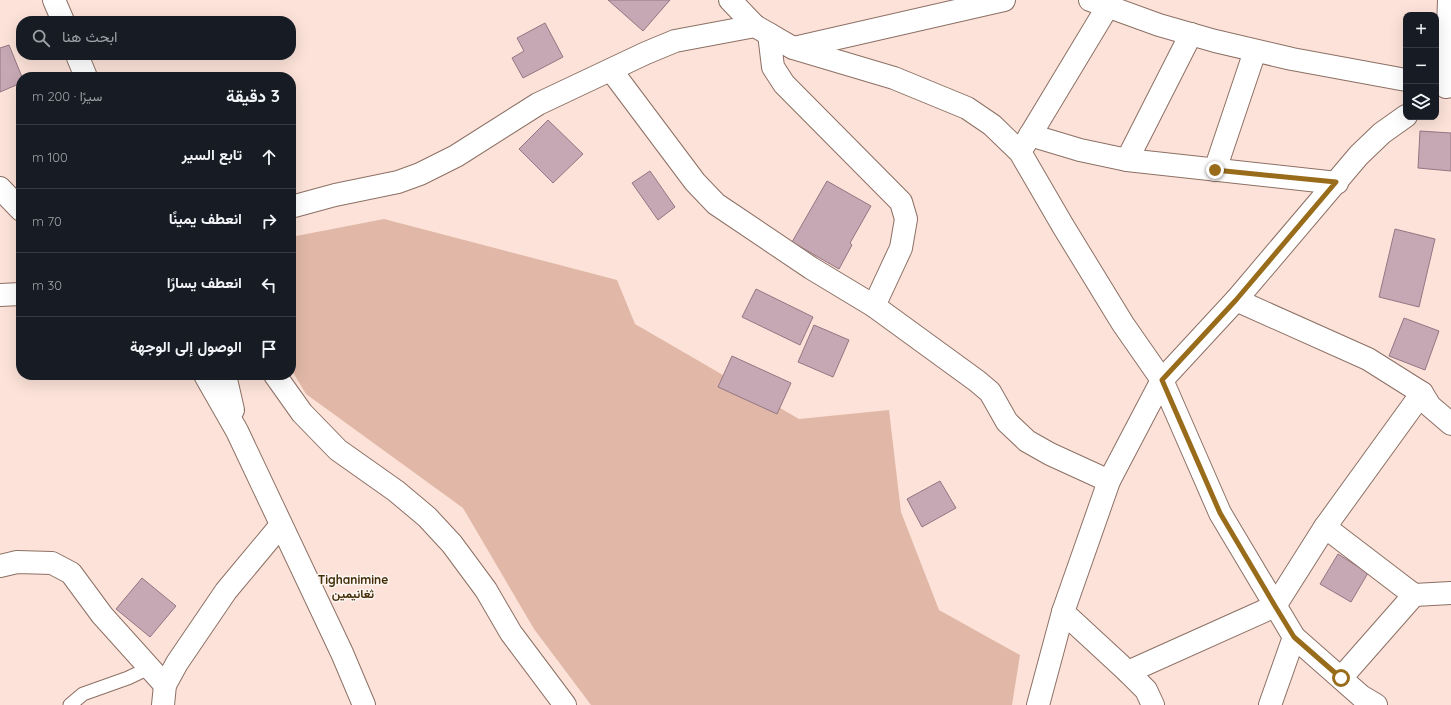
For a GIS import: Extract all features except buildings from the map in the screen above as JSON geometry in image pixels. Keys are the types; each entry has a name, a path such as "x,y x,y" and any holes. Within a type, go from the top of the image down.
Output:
{"street":[{"path":"54,0 61,16"},
{"path":"730,0 762,30 792,48 894,78 967,108 992,125 1025,143 1080,150 1127,160 1336,182"},
{"path":"792,48 1004,0"},
{"path":"1442,88 1449,0"},
{"path":"1025,143 1099,3 1191,34 1255,51 1292,60 1403,79"},
{"path":"296,206 336,195 398,182 420,174 456,156 538,104 646,53 675,41 762,30"},
{"path":"762,30 773,67 784,84 901,202 906,219 901,248 874,306"},
{"path":"1127,160 1191,34"},
{"path":"1215,170 1255,51"},
{"path":"79,60 84,72"},
{"path":"611,70 680,163 695,182 716,204 811,268 874,306 978,381 990,392 1007,422 1027,441 1050,454 1109,481"},
{"path":"1038,705 1063,612 1109,481 1162,380 1236,300 1359,155 1382,132 1403,118"},
{"path":"1025,143 1063,226 1119,318 1162,380 1220,513 1294,637 1361,696 1376,705"},
{"path":"0,188 16,205"},
{"path":"0,295 16,294"},
{"path":"1236,300 1368,359 1422,393 1430,406 1451,424"},
{"path":"208,380 237,431 342,653 364,705"},
{"path":"227,380 237,431"},
{"path":"278,380 302,414 338,450 396,492 427,517 452,544 486,590 511,632 565,705"},
{"path":"1128,672 1275,606 1325,527 1422,393"},
{"path":"164,695 177,663 226,591 281,525"},
{"path":"1325,527 1414,595 1451,593"},
{"path":"0,566 17,562 52,563 71,573 102,615 149,668 164,695"},
{"path":"1341,678 1414,595"},
{"path":"1063,612 1146,690 1153,705"},
{"path":"1270,705 1294,637"}],"lane":[{"path":"70,705 83,694 128,678 149,668"}],"shaded area":[{"path":"384,219 617,280 635,324 799,419 889,410 901,512 939,610 1020,655 1012,705 591,705 534,629 463,508 306,394 296,377 296,236"}],"district":[{"name":"Tighanimine ثغانيمين","path":"353,586"}],"route":[{"path":"1215,170 1336,182 1236,300 1162,380 1220,513 1275,606 1294,637 1341,678"}]}
